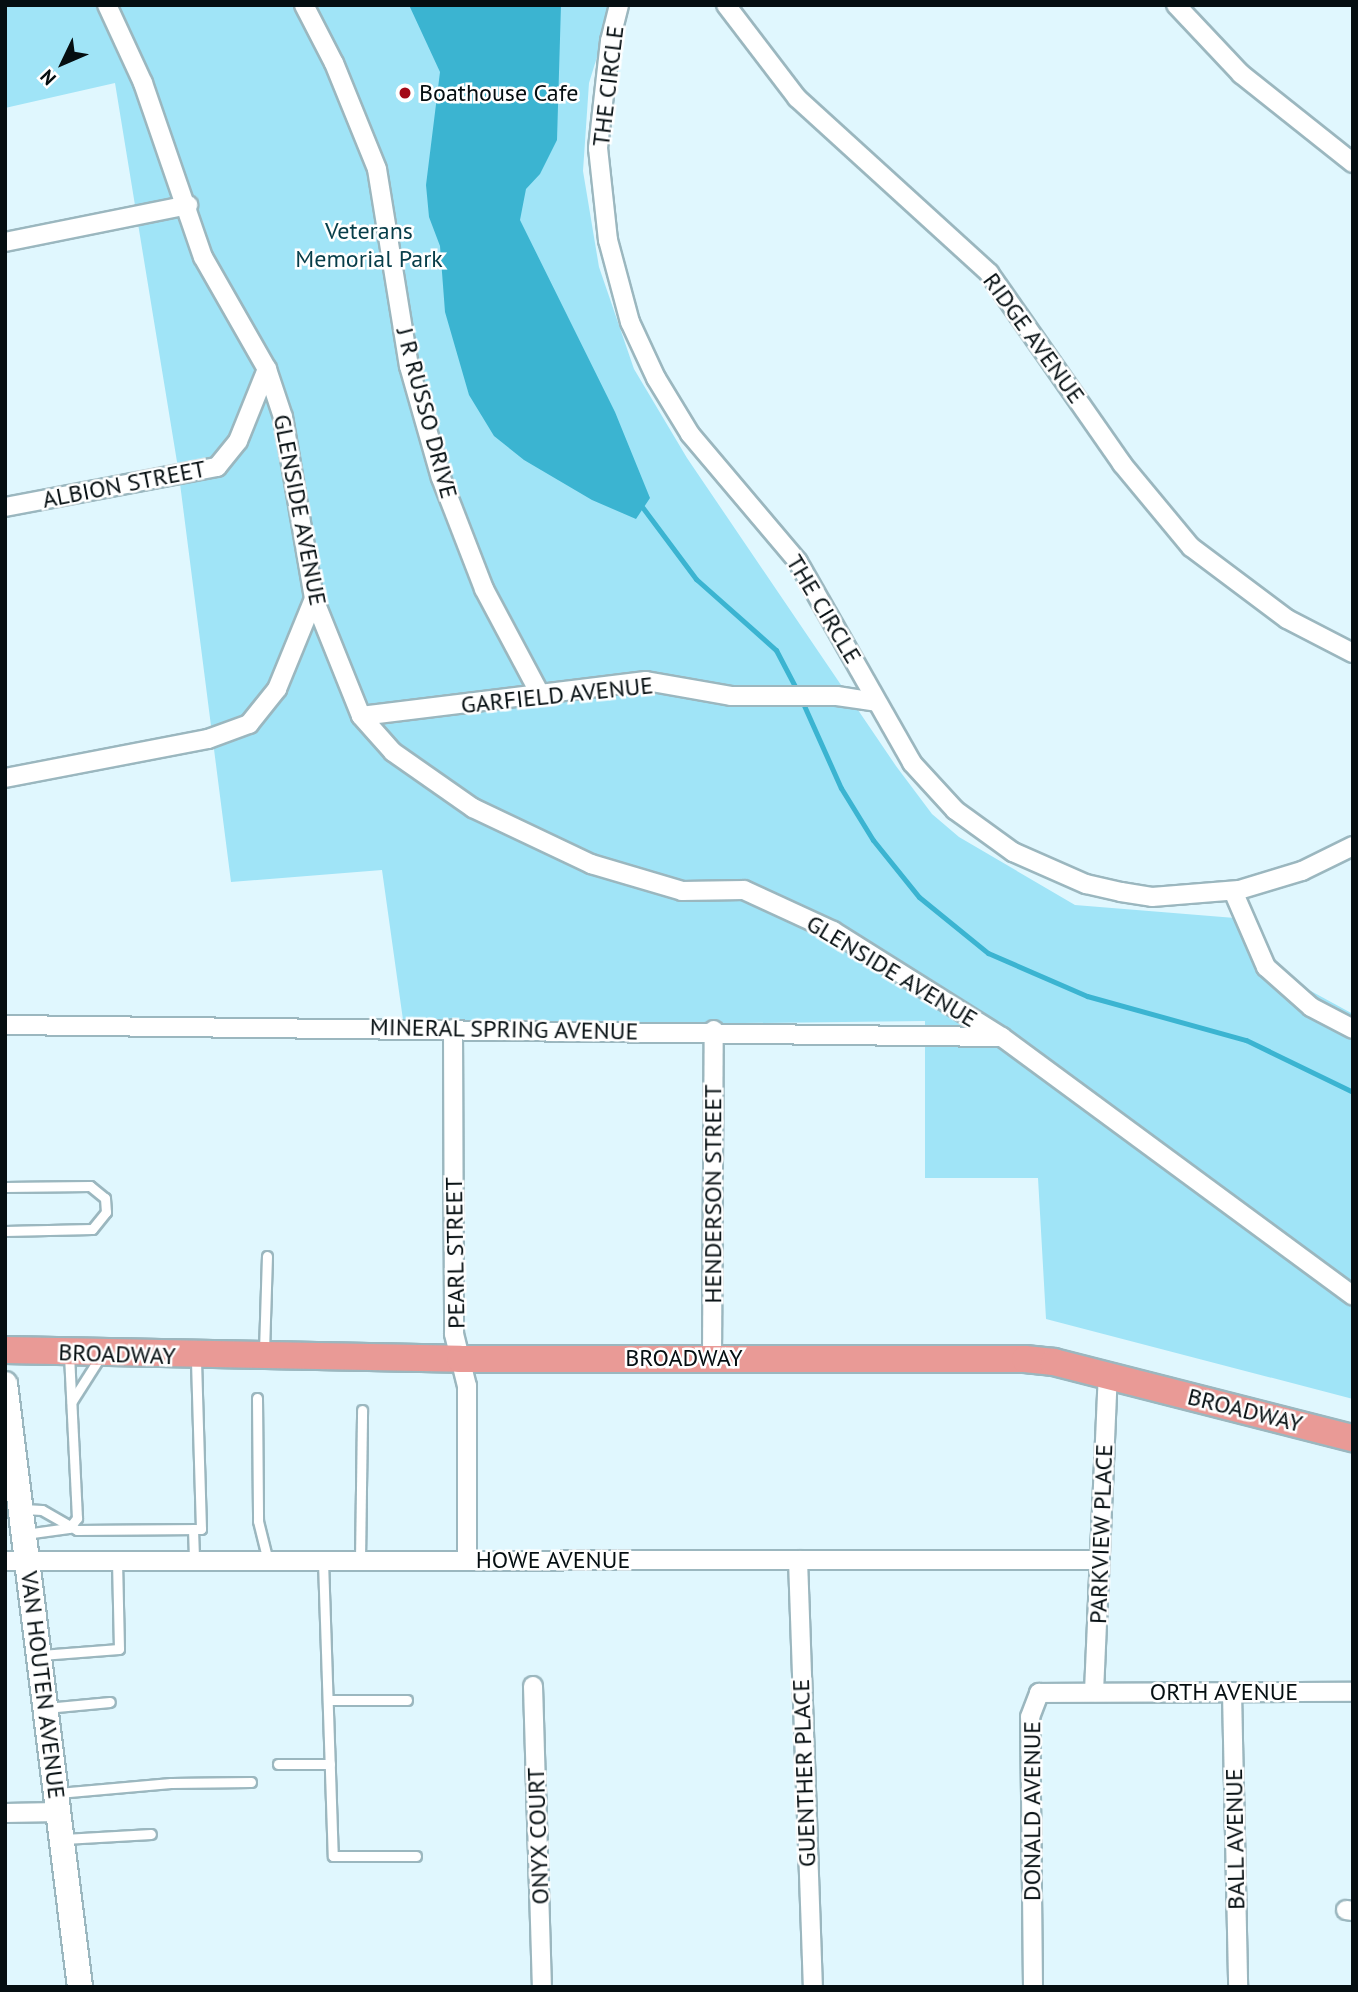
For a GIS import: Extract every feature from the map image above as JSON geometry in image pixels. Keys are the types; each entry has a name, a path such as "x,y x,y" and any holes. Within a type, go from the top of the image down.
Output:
{"main road":[{"name":"BROADWAY","path":"5,1350 196,1356 460,1359 1025,1359 1108,1375 1353,1438"},
{"name":"VAN HOUTEN AVENUE","path":"5,1384 24,1534 17,1561 40,1655 80,1987"}],"street":[{"name":"GLENSIDE AVENUE","path":"107,5 143,83 188,205 203,257 267,369 283,417 314,599 361,716 393,752 434,783 524,836 591,864 682,891 744,890 833,931 1002,1037 1353,1296"},
{"name":"J R RUSSO DRIVE","path":"304,5 334,63 377,169 409,366 441,478 484,589 540,694"},
{"name":"THE CIRCLE","path":"619,5 610,41 598,148 608,240 631,321 669,403 713,464 798,562 912,763 939,793 1013,852 1086,884 1121,892 1152,897 1233,891 1302,871 1353,846"},
{"name":"RIDGE AVENUE","path":"726,5 797,98 989,274 1122,464 1172,527 1220,571 1287,619 1353,653"},
{"path":"1177,5 1241,74 1353,163"},
{"path":"5,242 188,205"},
{"name":"ALBION STREET","path":"5,507 217,467 238,441 267,369"},
{"path":"5,778 208,739 249,724 277,689 314,599"},
{"name":"GARFIELD AVENUE","path":"361,716 646,681 731,695 877,702"},
{"path":"1233,891 1266,967 1311,1007 1353,1029"},
{"name":"MINERAL SPRING AVENUE","path":"5,1025 714,1031 1002,1037"},
{"name":"PEARL STREET","path":"453,1029 454,1334 467,1386 467,1560"},
{"name":"HENDERSON STREET","path":"712,1358 714,1031"},
{"name":"PARKVIEW PLACE","path":"1094,1692 1108,1375"},
{"name":"GUENTHER PLACE","path":"798,1560 813,1987"},
{"name":"HOWE AVENUE","path":"17,1561 1100,1560"},
{"name":"ONYX COURT","path":"533,1686 542,1987"},
{"name":"ORTH AVENUE","path":"1094,1692 1353,1692"},
{"name":"DONALD AVENUE","path":"1033,1987 1031,1708 1039,1693 1094,1692"},
{"name":"BALL AVENUE","path":"1232,1692 1238,1987"},
{"path":"5,1813 58,1802"}],"lane":[{"path":"5,1187 90,1186 105,1198 106,1213 92,1229 5,1231"},
{"path":"264,1357 267,1256"},
{"path":"69,1353 77,1518 69,1528"},
{"path":"71,1403 102,1354"},
{"path":"194,1561 197,1529 196,1356"},
{"path":"257,1398 258,1521 268,1561"},
{"path":"360,1560 362,1410"},
{"path":"21,1509 42,1510 69,1528"},
{"path":"24,1534 69,1528 197,1529"},
{"path":"323,1561 333,1856 416,1856"},
{"path":"40,1655 118,1648 117,1562"},
{"path":"328,1700 407,1700"},
{"path":"46,1708 110,1702"},
{"path":"278,1763 330,1764"},
{"path":"58,1802 172,1783 251,1782"},
{"path":"62,1839 151,1834"}],"green space":[{"name":"Veterans Memorial Park","path":"5,5 613,5 589,83 583,171 599,267 634,369 687,458 896,766 932,814 959,837 1075,905 1235,918 1276,972 1353,1014 1353,1399 1046,1319 1038,1178 925,1178 925,1021 404,1027 382,870 231,882 178,468 115,83 5,108"}],"shaded area":[{"path":"409,5 561,5 557,140 540,174 526,189 520,220 615,412 650,498 636,519 592,500 524,460 494,436 469,395 445,312 440,246 429,217 426,185 440,72"}],"waterway":[{"path":"643,508 696,579 776,650 798,692"},
{"path":"802,701 841,788 873,840 919,897 988,953 1087,996 1246,1040 1353,1092"}],"place":[{"name":"Boathouse Cafe","path":"405,93"}]}
